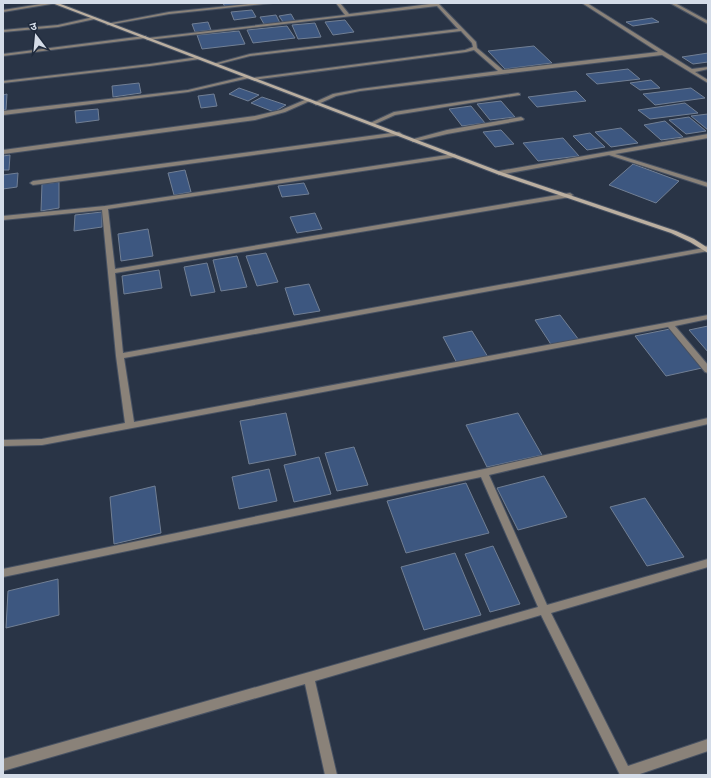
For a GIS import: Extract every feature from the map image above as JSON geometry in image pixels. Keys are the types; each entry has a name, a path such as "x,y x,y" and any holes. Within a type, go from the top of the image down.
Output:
{"street":[{"path":"3,11 55,3 499,173 570,195 660,228 707,249"},
{"path":"108,24 169,13 271,3"},
{"path":"338,3 348,15"},
{"path":"584,3 708,82"},
{"path":"672,3 708,23"},
{"path":"3,55 437,4 474,43 475,48 502,72"},
{"path":"3,31 58,26 94,18"},
{"path":"215,64 250,55 461,30"},
{"path":"3,113 188,91 250,78 466,51 475,48"},
{"path":"316,103 335,95 360,90 663,53"},
{"path":"3,82 198,58"},
{"path":"691,71 708,68"},
{"path":"371,124 394,114 518,94"},
{"path":"3,152 254,118 283,111 309,100"},
{"path":"412,140 446,132 521,119"},
{"path":"33,183 399,134"},
{"path":"499,173 708,138"},
{"path":"610,154 708,185"},
{"path":"3,218 105,208 454,156"},
{"path":"111,272 570,195"},
{"path":"105,208 120,356 130,426"},
{"path":"120,356 707,249"},
{"path":"3,443 42,442 708,317"},
{"path":"670,325 708,370"},
{"path":"3,573 484,473 708,421"},
{"path":"484,473 544,610 626,774 708,745"},
{"path":"3,765 708,563"},
{"path":"309,678 331,775"}],"building":[{"path":"223,3 243,3 244,5 225,7"},
{"path":"252,10 256,17 234,20 231,12"},
{"path":"291,14 295,21 283,22 279,16"},
{"path":"276,15 280,23 264,24 260,17"},
{"path":"652,18 659,22 633,26 626,22"},
{"path":"345,20 354,32 333,35 325,22"},
{"path":"208,22 211,30 195,32 192,24"},
{"path":"315,23 321,37 298,39 292,25"},
{"path":"287,26 295,38 253,43 247,30"},
{"path":"239,31 245,44 202,49 197,35"},
{"path":"534,46 552,63 505,69 488,51"},
{"path":"708,53 708,62 693,64 682,57"},
{"path":"628,69 640,79 597,84 586,74"},
{"path":"651,80 660,88 640,90 630,83"},
{"path":"139,83 141,93 113,97 112,86"},
{"path":"239,88 259,95 248,101 229,94"},
{"path":"691,88 705,98 655,105 643,94"},
{"path":"576,91 586,101 537,107 528,97"},
{"path":"7,94 6,110 3,110 3,95"},
{"path":"214,94 217,106 201,108 198,96"},
{"path":"262,97 286,105 274,112 251,103"},
{"path":"501,101 515,117 490,120 477,104"},
{"path":"685,103 698,113 650,119 638,110"},
{"path":"471,106 485,123 462,126 449,109"},
{"path":"98,109 99,120 76,123 75,111"},
{"path":"708,114 708,130 691,116"},
{"path":"689,117 706,131 686,134 669,120"},
{"path":"665,121 683,137 661,140 644,125"},
{"path":"621,128 638,143 611,147 595,132"},
{"path":"501,130 514,144 495,147 483,132"},
{"path":"590,133 605,147 587,150 573,136"},
{"path":"563,138 579,156 538,161 523,143"},
{"path":"10,155 9,170 3,170 3,156"},
{"path":"633,164 679,181 656,203 609,185"},
{"path":"185,170 191,192 174,195 168,173"},
{"path":"18,173 17,187 3,189 3,175"},
{"path":"59,182 59,208 41,211 42,184"},
{"path":"304,183 309,194 282,197 278,186"},
{"path":"102,212 102,227 74,231 75,215"},
{"path":"315,213 322,229 297,233 290,217"},
{"path":"148,229 153,256 121,261 118,234"},
{"path":"266,253 278,282 257,286 246,256"},
{"path":"237,256 247,287 221,291 213,260"},
{"path":"207,263 215,292 191,296 184,267"},
{"path":"159,270 162,288 124,294 122,276"},
{"path":"309,284 320,311 294,315 285,288"},
{"path":"560,315 579,340 552,346 535,320"},
{"path":"708,326 708,352 689,330"},
{"path":"670,329 702,368 666,376 635,336"},
{"path":"472,331 488,357 457,363 443,337"},
{"path":"286,413 296,455 249,464 240,421"},
{"path":"518,413 542,455 487,467 466,425"},
{"path":"354,447 368,485 337,491 325,453"},
{"path":"319,457 331,494 294,502 284,465"},
{"path":"269,469 277,501 239,509 232,477"},
{"path":"544,476 567,517 518,530 497,488"},
{"path":"466,483 489,533 406,553 387,501"},
{"path":"155,486 161,533 114,544 110,497"},
{"path":"645,498 684,557 647,566 610,507"},
{"path":"493,546 520,604 490,612 465,554"},
{"path":"455,553 481,615 424,630 401,567"},
{"path":"58,579 59,615 6,628 8,591"}]}
